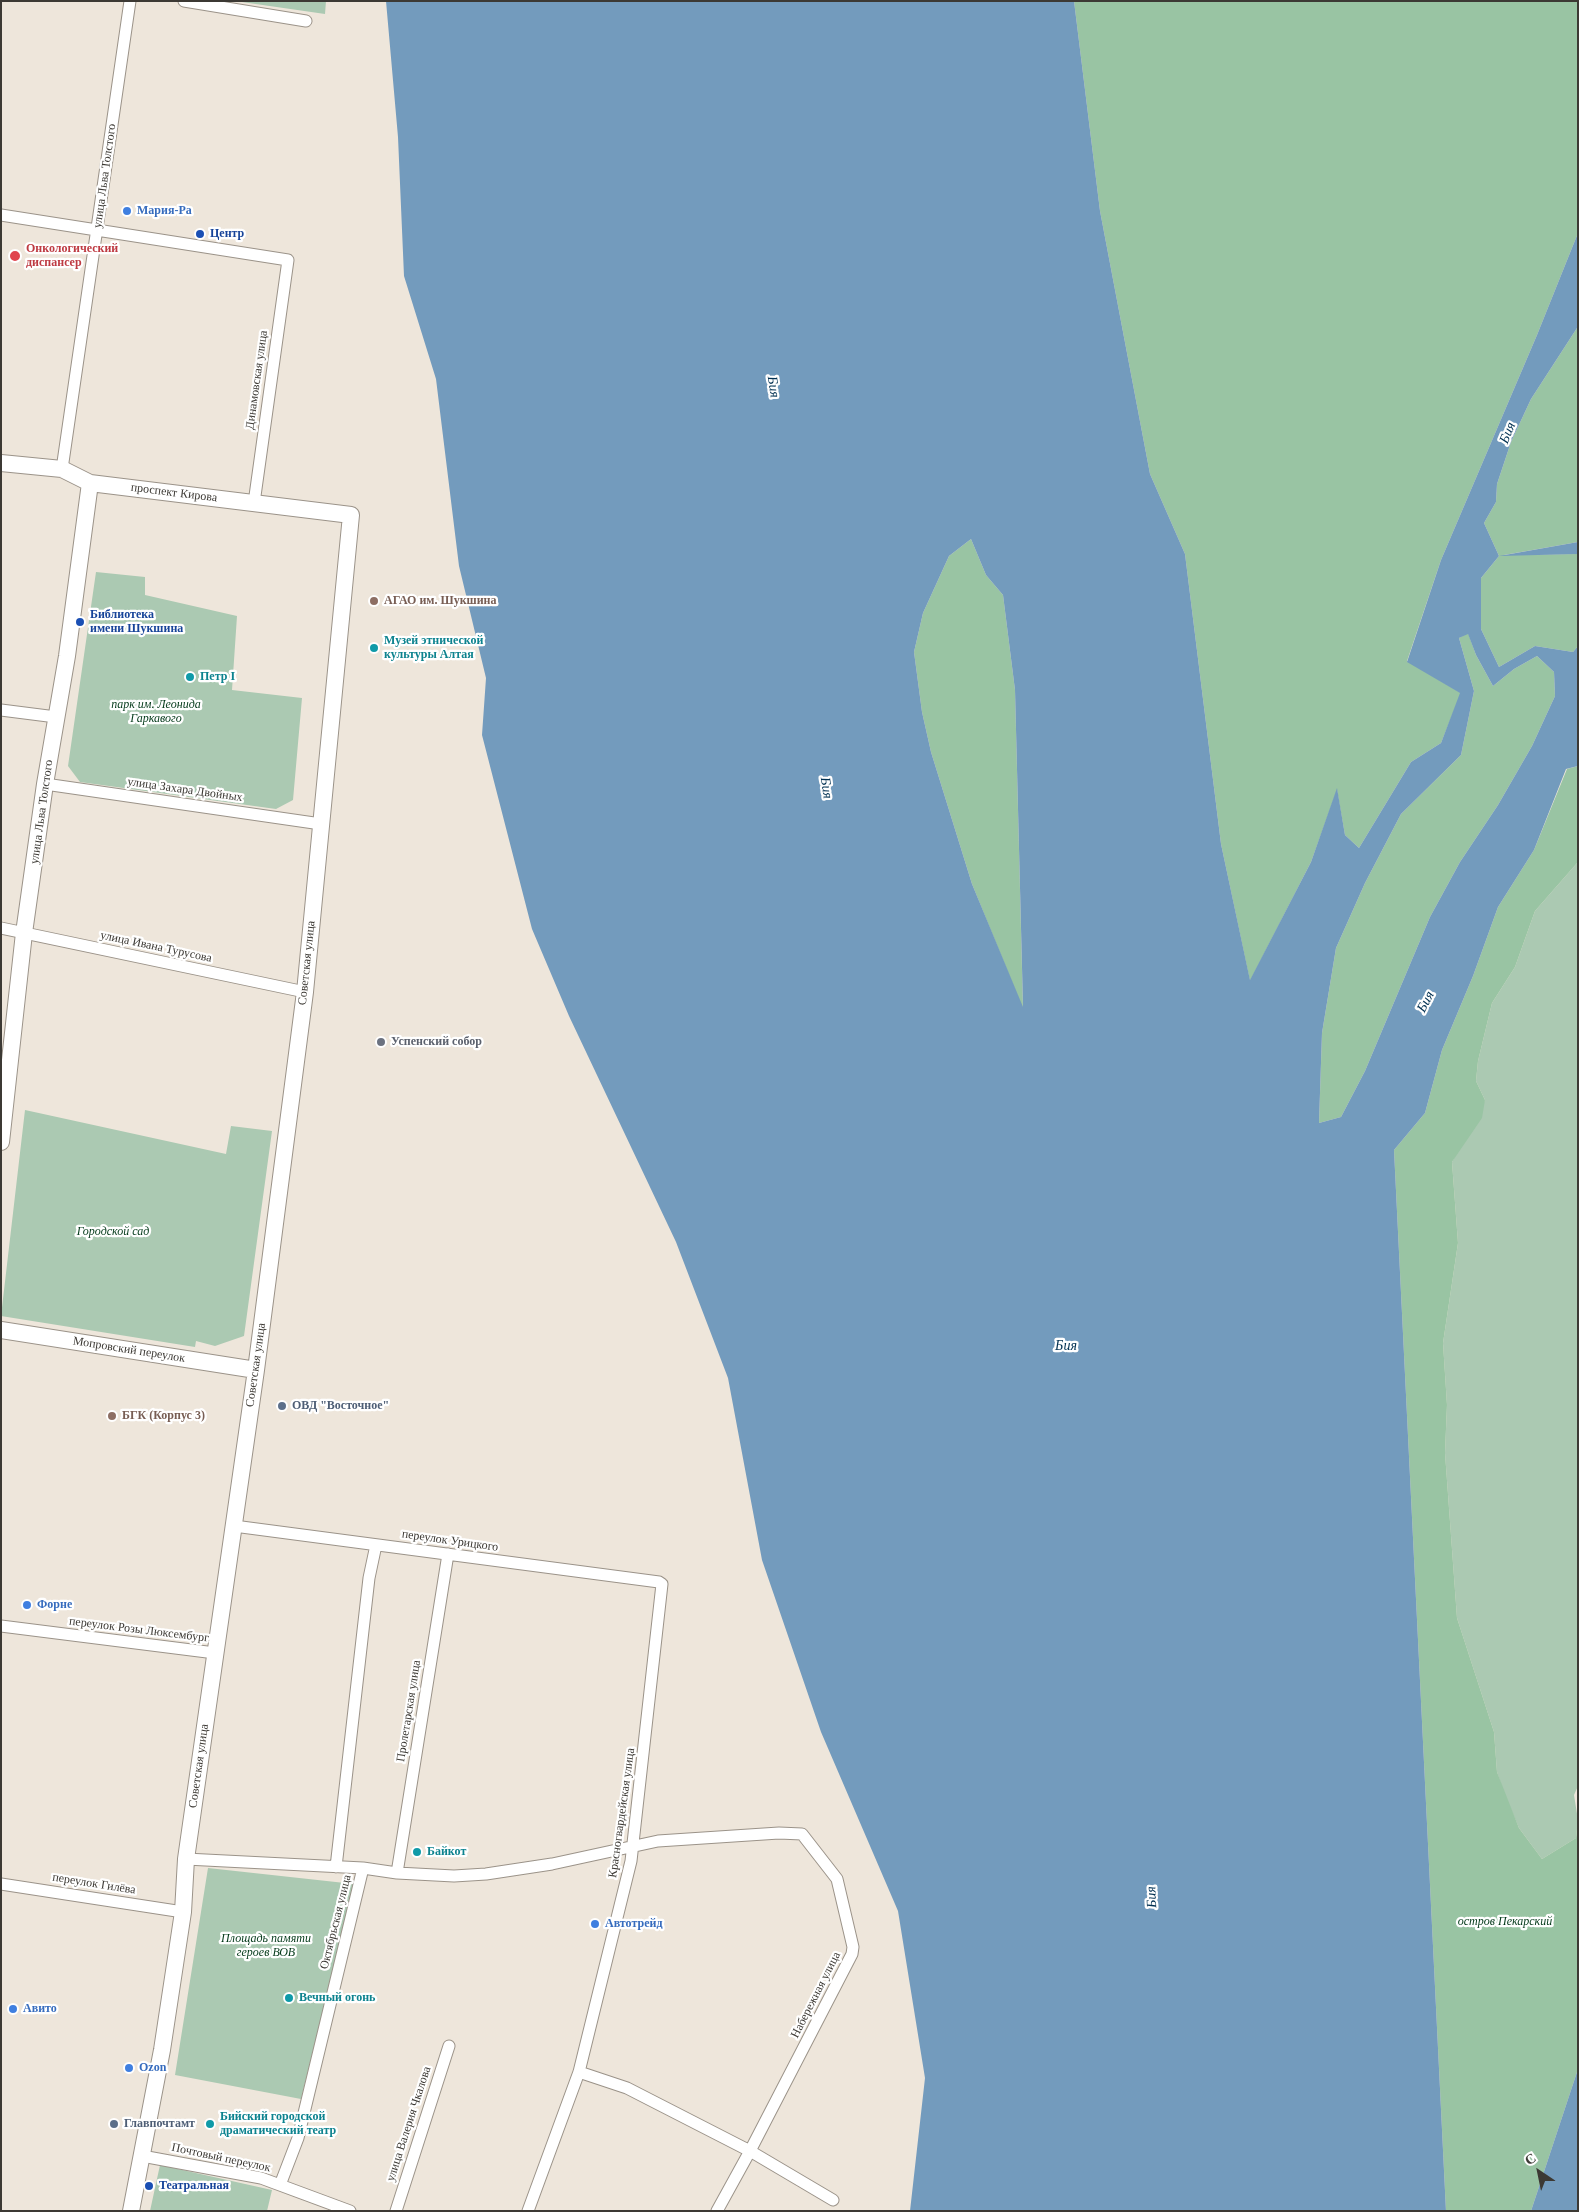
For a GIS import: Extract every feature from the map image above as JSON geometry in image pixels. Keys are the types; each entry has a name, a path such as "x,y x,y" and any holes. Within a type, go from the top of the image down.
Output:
{"street":[{"name":"улица Льва Толстого","path":"62,470 130,1"},
{"path":"184,1 306,21"},
{"path":"1,215 97,230"},
{"name":"Динамовская улица","path":"97,230 288,260 254,503"},
{"name":"проспект Кирова","path":"1,463 62,470 90,483 350,515"},
{"name":"улица Льва Толстого","path":"1,1142 24,933 45,784 67,656 90,483"},
{"name":"Советская улица","path":"131,2211 162,2050 183,1912 186,1858 256,1370 305,992 350,515"},
{"path":"1,710 56,717"},
{"name":"улица Захара Двойных","path":"45,784 320,824"},
{"name":"улица Ивана Турусова","path":"1,928 305,992"},
{"name":"Мопровский переулок","path":"1,1330 256,1370"},
{"name":"переулок Урицкого","path":"234,1526 659,1582 662,1584"},
{"name":"Октябрьская улица","path":"336,1867 368,1586 376,1545"},
{"name":"Пролетарская улица","path":"397,1873 448,1554"},
{"name":"Красногвардейская улица","path":"528,2211 579,2072 633,1848 662,1584"},
{"name":"переулок Розы Люксембург","path":"1,1626 215,1653"},
{"name":"Набережная улица","path":"633,1848 658,1841 798,1834 805,1837 838,1879 853,1947 852,1954 717,2211"},
{"path":"186,1858 363,1868 397,1873 454,1876 486,1874 552,1864 633,1848"},
{"name":"Октябрьская улица","path":"280,2185 298,2138 363,1868"},
{"name":"переулок Гилёва","path":"1,1884 183,1912"},
{"name":"улица Валерия Чкалова","path":"396,2211 449,2046"},
{"path":"579,2072 626,2088 750,2151 833,2200"},
{"name":"Почтовый переулок","path":"142,2156 261,2178 350,2211"}],"green space":[{"path":"235,1 326,1 325,14"},
{"path":"1074,1 1578,1 1578,233 1537,335 1441,560 1407,661 1461,693 1441,743 1411,762 1359,848 1345,835 1337,790 1311,862 1250,981 1221,844 1185,554 1150,474 1100,211"},
{"path":"1578,305 1578,542 1504,555 1578,554 1578,646 1573,652 1535,646 1499,667 1481,629 1481,578 1499,556 1484,523 1496,502 1497,484 1511,442 1531,399 1577,328"},
{"path":"971,539 986,575 1003,595 1015,690 1023,1009 972,884 931,752 922,712 914,652 923,613 949,556"},
{"name":"парк им. Леонида Гаркавого","path":"96,572 145,577 145,595 237,616 232,690 302,698 293,800 276,809 80,782 68,766"},
{"path":"1468,633 1476,655 1493,686 1514,669 1537,656 1554,672 1555,696 1532,746 1498,805 1460,862 1430,917 1365,1071 1341,1117 1319,1123 1322,1033 1336,948 1365,883 1401,814 1461,755 1474,691 1459,638"},
{"name":"остров Пекарский","path":"1578,766 1578,862 1535,911 1515,967 1492,1003 1478,1061 1476,1081 1485,1100 1482,1118 1452,1162 1458,1243 1443,1343 1447,1405 1445,1453 1457,1618 1494,1732 1497,1772 1519,1828 1542,1859 1576,1838 1578,1820 1578,2069 1531,2211 1446,2211 1394,1150 1425,1113 1442,1050 1473,976 1498,907 1534,850 1567,769"},
{"path":"1578,862 1578,1786 1574,1795 1578,1820 1576,1838 1542,1859 1519,1828 1504,1793 1497,1772 1494,1732 1457,1618 1445,1453 1447,1405 1443,1343 1458,1243 1452,1162 1485,1100 1476,1081 1478,1061 1492,1003 1515,967 1535,911"},
{"name":"Городской сад","path":"25,1110 226,1154 231,1126 272,1131 244,1336 215,1346 196,1341 195,1347 1,1316"},
{"name":"Площадь памяти героев ВОВ","path":"208,1868 354,1884 301,2099 175,2075"},
{"path":"160,2165 272,2190 267,2211 150,2211"}],"water":[{"name":"Бия","path":"386,1 1074,1 1100,211 1150,474 1185,554 1221,844 1250,980 1311,862 1337,788 1345,835 1359,848 1411,762 1441,743 1460,693 1407,662 1441,560 1537,335 1578,233 1577,328 1531,399 1511,442 1497,484 1496,502 1484,523 1499,556 1481,578 1481,629 1499,667 1535,646 1573,652 1578,646 1578,766 1566,769 1534,850 1498,907 1473,976 1442,1050 1425,1113 1394,1150 1446,2211 910,2211 925,2078 898,1911 821,1732 762,1560 728,1378 676,1242 569,1016 532,929 482,735 486,678 459,566 436,379 404,276 398,137","holes":["971,539 986,575 1003,595 1015,690 1023,1007 972,884 931,752 922,712 914,652 923,613 949,556","1468,634 1476,655 1493,686 1514,669 1537,656 1554,672 1555,696 1532,746 1498,805 1460,862 1430,917 1365,1071 1341,1117 1319,1123 1322,1033 1336,948 1365,883 1401,814 1461,755 1474,691 1459,638"]},
{"path":"1578,542 1578,554 1499,556"},
{"path":"1578,2069 1578,2211 1531,2211"}],"place":[{"name":"Мария-Ра","path":"127,211"},
{"name":"Центр","path":"200,234"},
{"name":"Онкологический диспансер","path":"15,256"},
{"name":"АГАО им. Шукшина","path":"374,601"},
{"name":"Библиотека имени Шукшина","path":"80,622"},
{"name":"Музей этнической культуры Алтая","path":"374,648"},
{"name":"Петр I","path":"190,677"},
{"name":"Успенский собор","path":"381,1042"},
{"name":"ОВД \"Восточное\"","path":"282,1406"},
{"name":"БГК (Корпус 3)","path":"112,1416"},
{"name":"Форне","path":"27,1605"},
{"name":"Байкот","path":"417,1852"},
{"name":"Автотрейд","path":"595,1924"},
{"name":"Вечный огонь","path":"289,1998"},
{"name":"Авито","path":"13,2009"},
{"name":"Ozon","path":"129,2068"},
{"name":"Главпочтамт","path":"114,2124"},
{"name":"Бийский городской драматический театр","path":"210,2124"},
{"name":"Театральная","path":"149,2186"}]}
